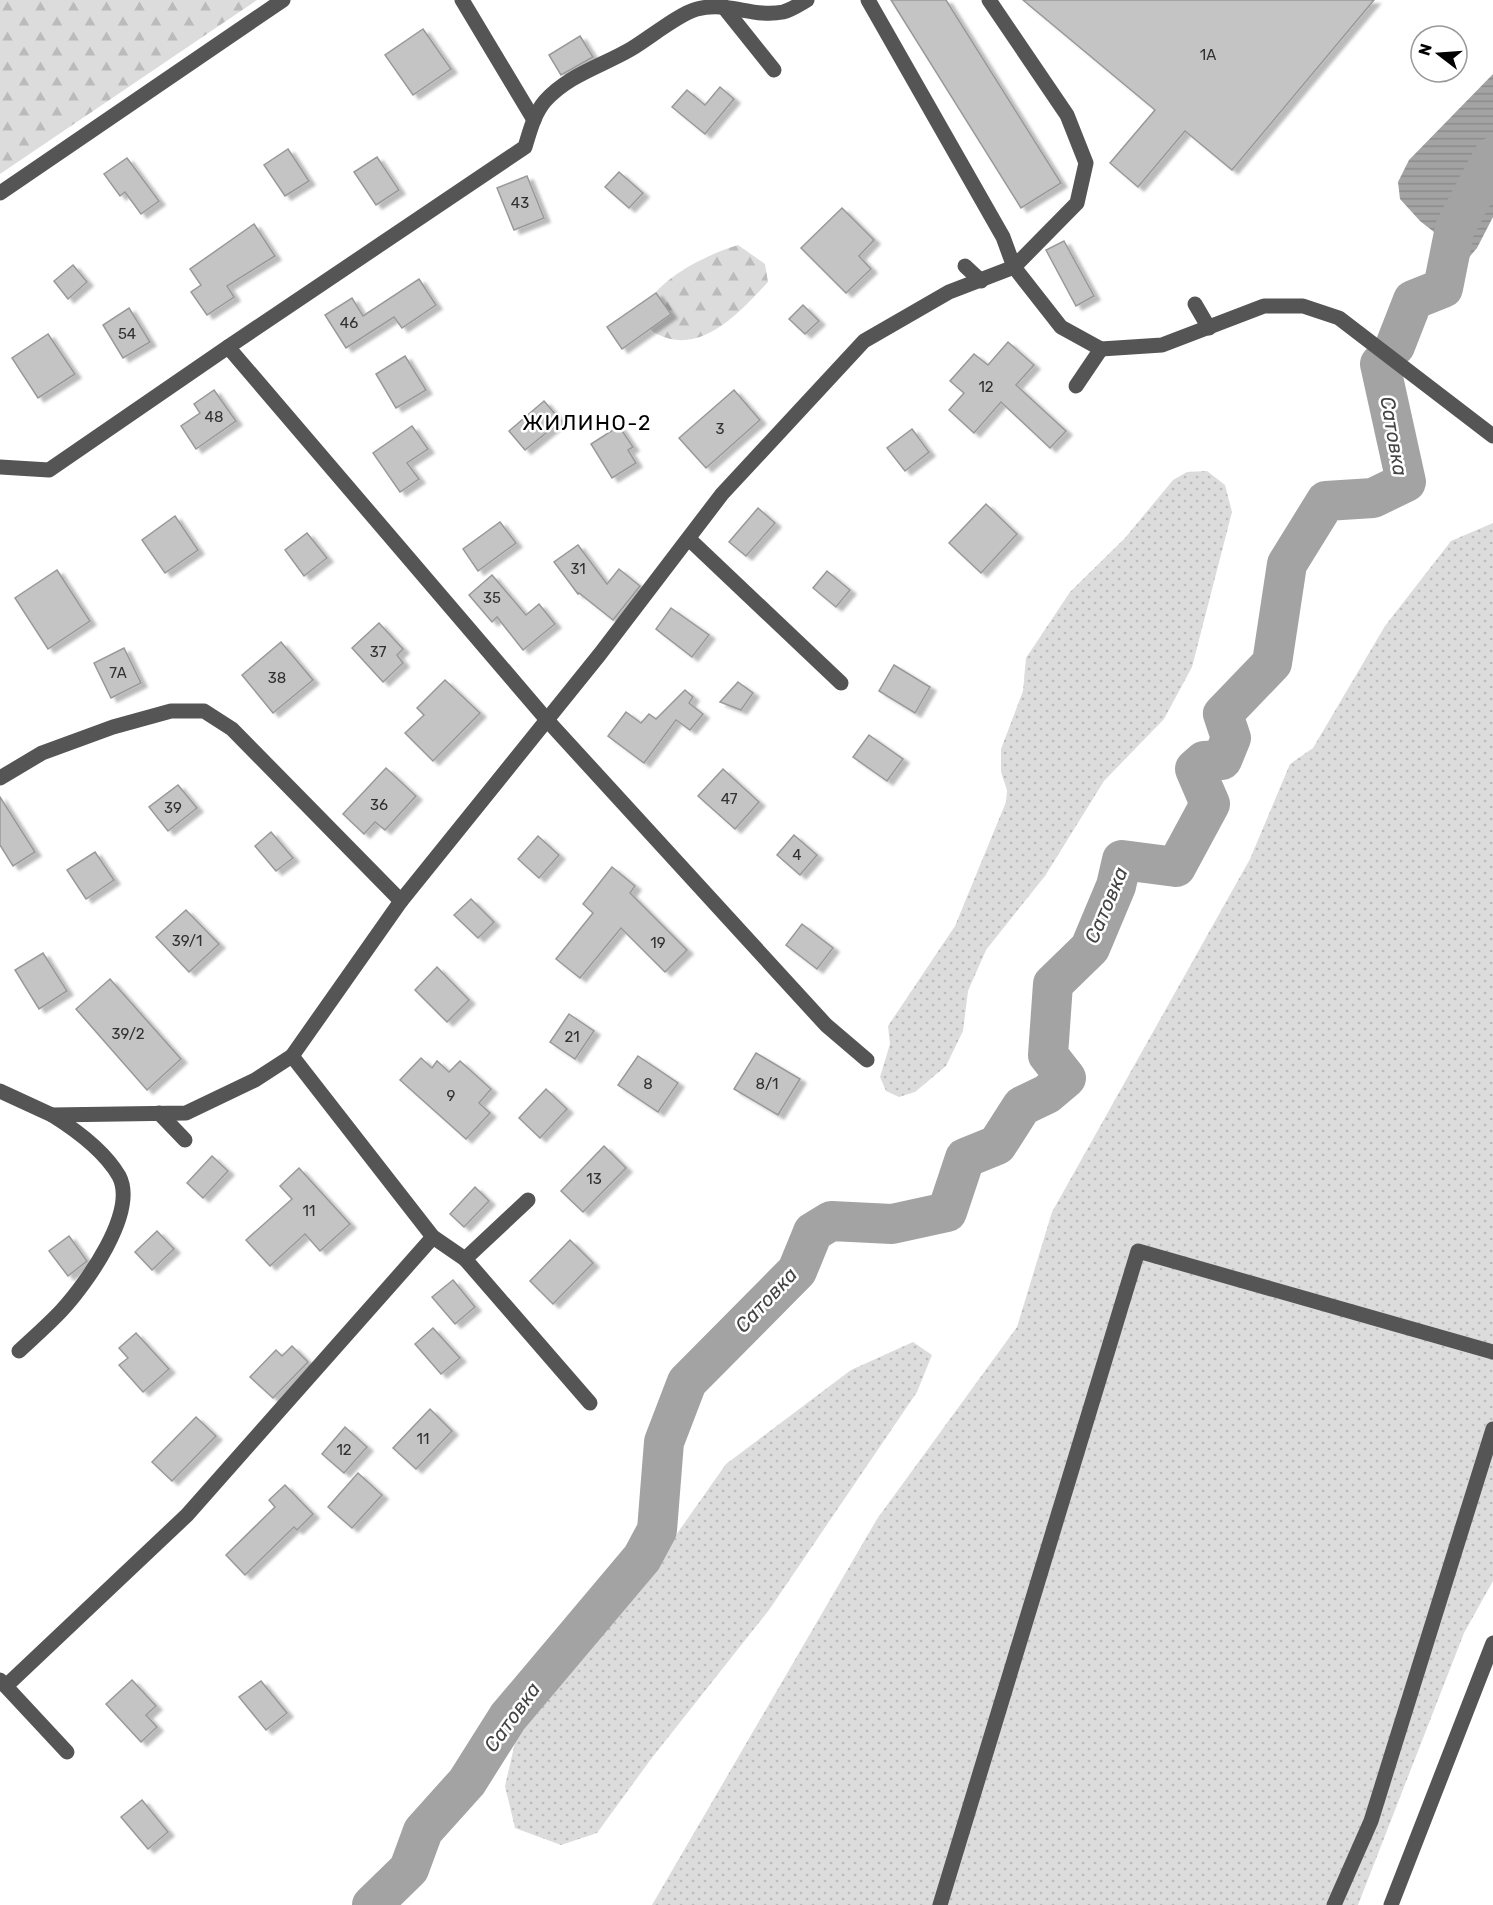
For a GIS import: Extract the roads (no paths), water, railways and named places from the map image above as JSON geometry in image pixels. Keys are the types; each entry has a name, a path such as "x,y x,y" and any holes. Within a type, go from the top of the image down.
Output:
{"street":[{"path":"0,193 283,0"},
{"path":"462,0 534,120"},
{"path":"2,464 30,470 49,470 525,147 534,120 544,103 560,87 629,50 694,9 722,5 761,14 784,12 807,0"},
{"path":"868,0 1003,237 1014,267 1061,327 1101,349 1162,345 1264,306 1303,306 1339,318 1493,436"},
{"path":"52,1115 186,1113 255,1080 292,1056 401,901 547,720 722,494 864,341 949,292 1014,267 1077,203 1086,163 1066,115 989,0"},
{"path":"722,5 774,70"},
{"path":"965,266 981,281"},
{"path":"1195,304 1209,328"},
{"path":"228,347 547,720 826,1025 867,1060"},
{"path":"1076,386 1101,349"},
{"path":"689,539 841,683"},
{"path":"0,778 42,753 113,727 171,711 204,711 232,729 401,901"},
{"path":"292,1056 433,1237 465,1259 590,1403"},
{"path":"1,1094 52,1115 74,1128 103,1155 119,1177 124,1196 121,1213 110,1240 89,1274 63,1309 19,1351"},
{"path":"159,1113 185,1140"},
{"path":"465,1259 528,1200"},
{"path":"67,1752 3,1683 187,1515 433,1237"},
{"path":"940,1905 1138,1251 1493,1352"},
{"path":"1334,1905 1371,1821 1493,1429"},
{"path":"1391,1905 1493,1643"}],"waterway":[{"name":"Сатовка","path":"1395,346 1413,300 1443,288 1455,228 1493,157"},
{"name":"Сатовка","path":"372,1905 409,1869 423,1831 467,1782 508,1717 642,1558 657,1530 664,1442 687,1382 797,1271 813,1232 831,1221 892,1224 947,1212 965,1158 997,1145 1022,1106 1047,1094 1066,1078 1048,1055 1053,984 1090,948 1116,886 1122,860 1176,867 1210,804 1195,769 1204,761 1222,760 1231,738 1223,714 1272,663 1287,564 1326,501 1373,498 1406,482 1380,364"}],"district":[{"name":"ЖИЛИНО-2","path":"587,423"}]}
